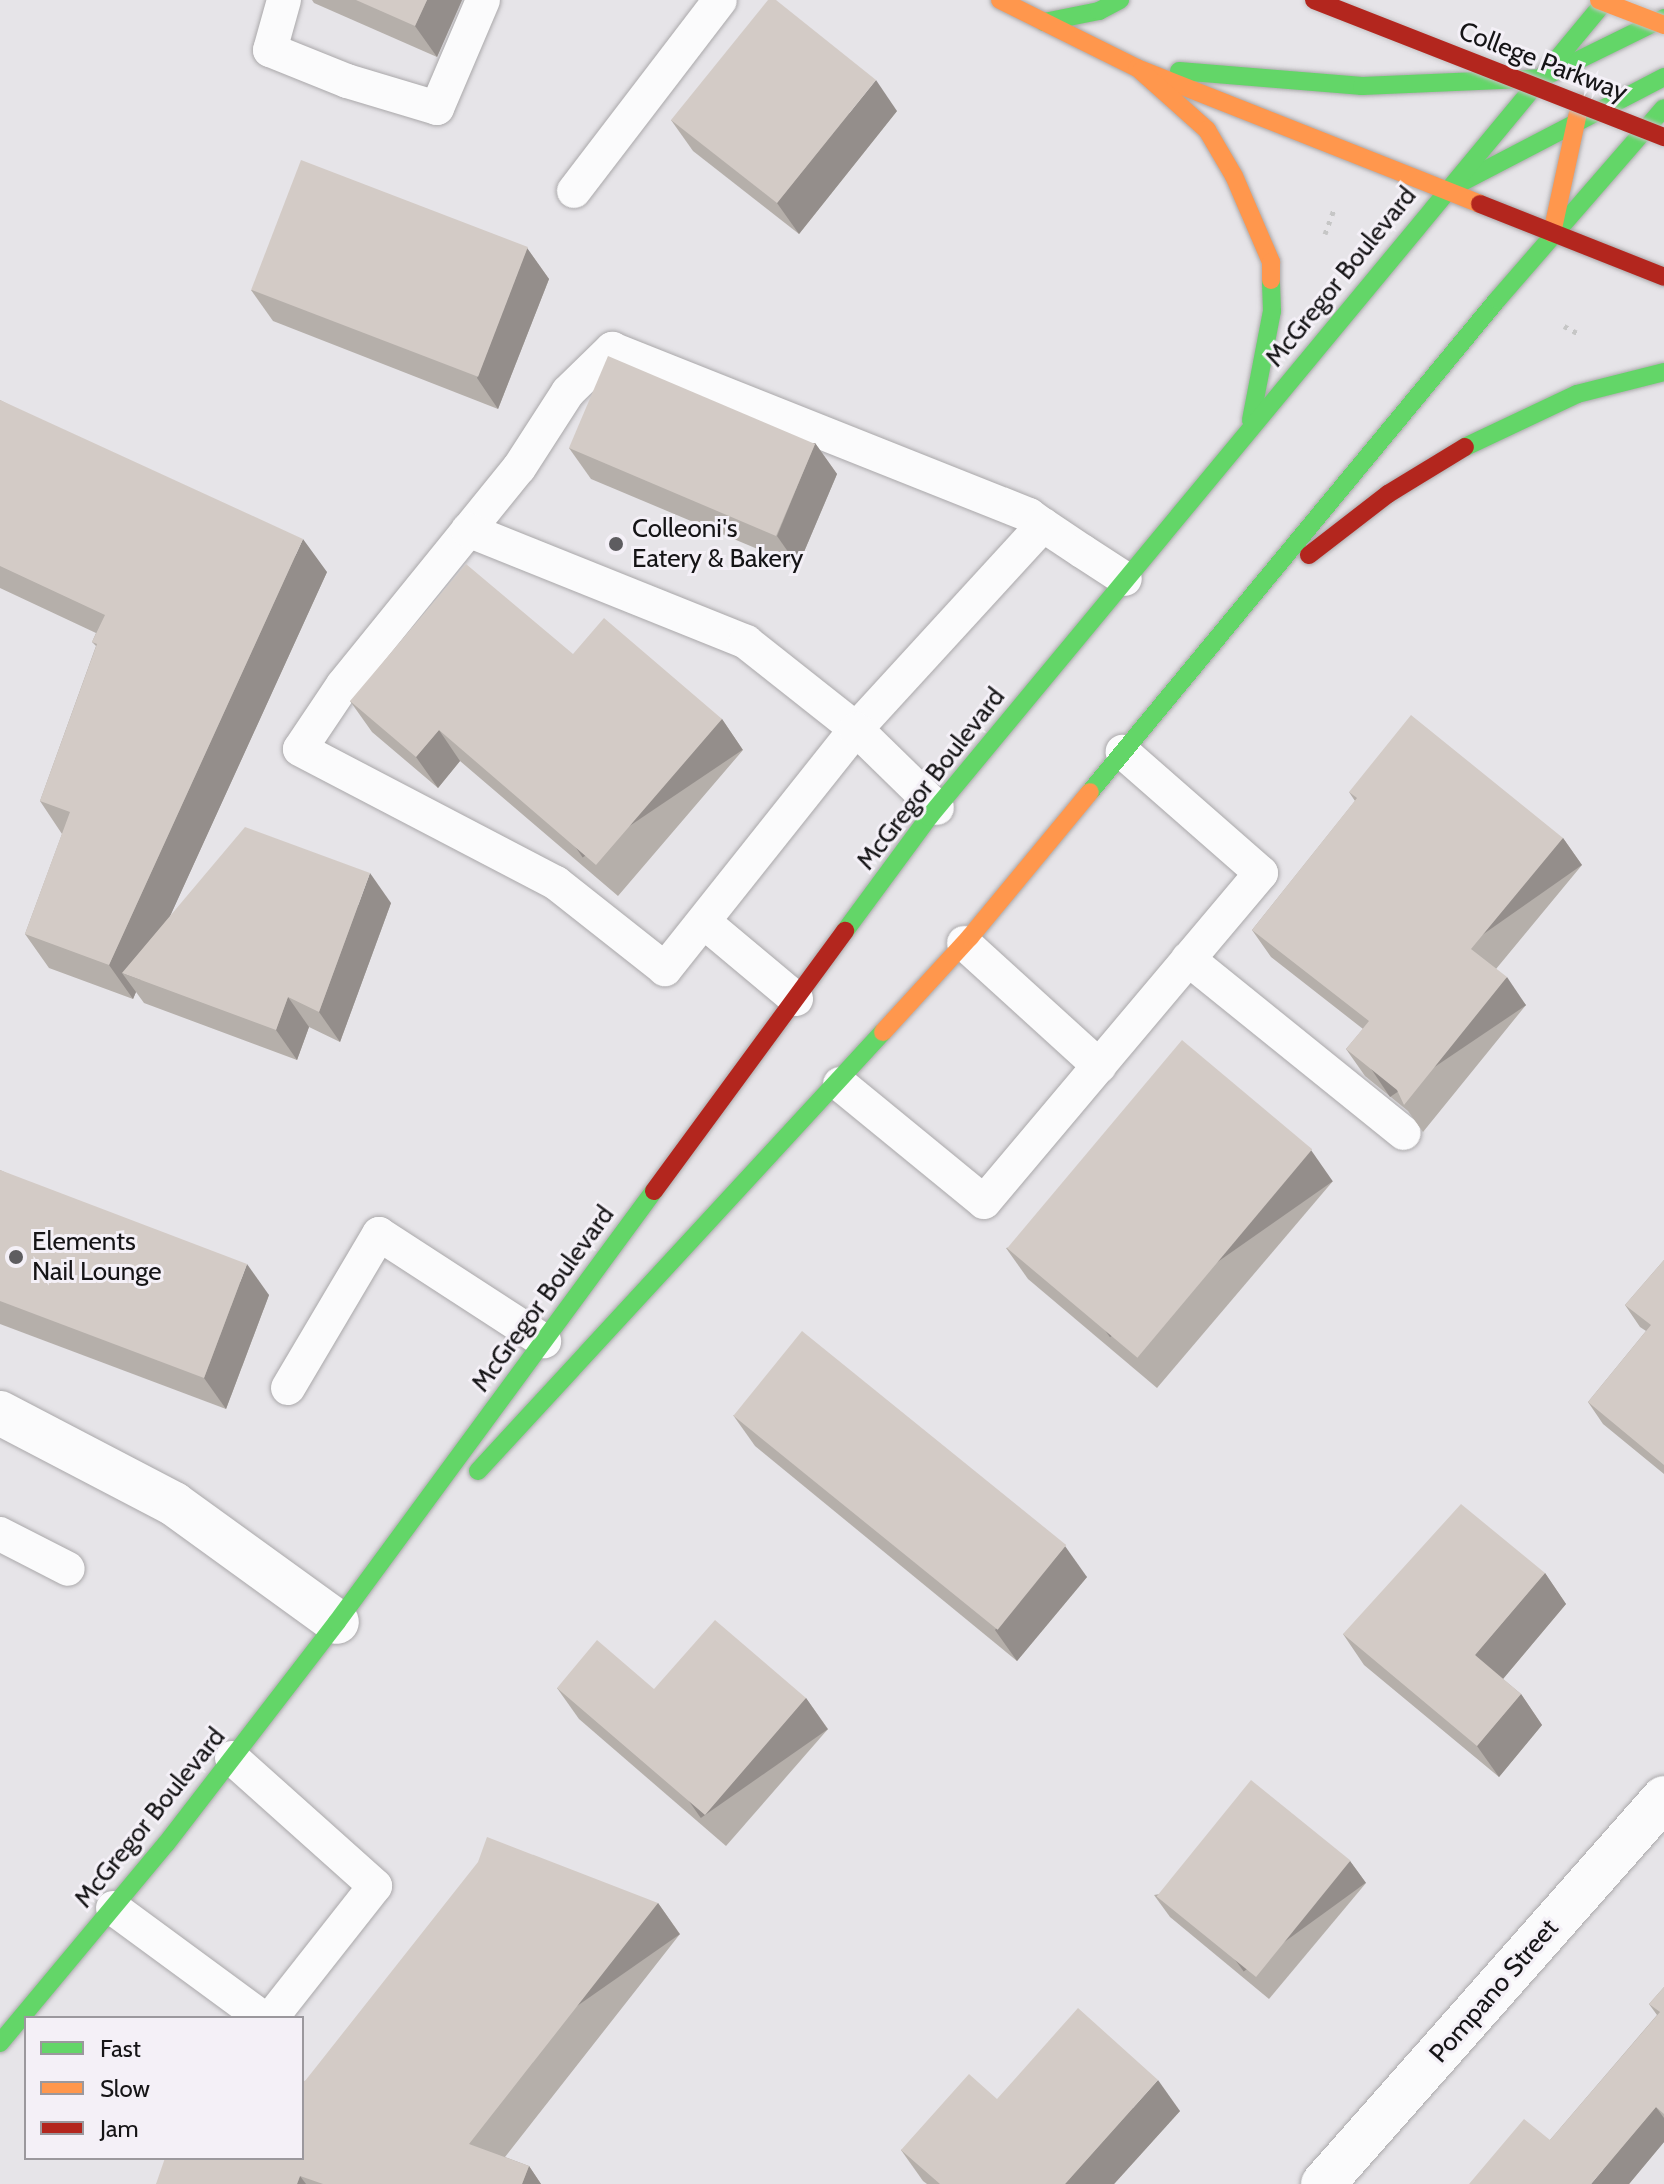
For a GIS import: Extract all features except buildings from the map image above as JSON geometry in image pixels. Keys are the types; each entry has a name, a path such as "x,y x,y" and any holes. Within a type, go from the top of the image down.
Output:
{"main road":[{"path":"1000,0 1137,68 1664,277"},
{"path":"1044,22 1099,11 1120,0"},
{"name":"College Parkway","path":"1314,0 1664,137"},
{"path":"1552,233 1591,54 1589,21 1580,0"},
{"path":"1599,0 1664,25"},
{"name":"McGregor Boulevard","path":"0,2043 113,1908 337,1622 937,808 1606,0"},
{"path":"1137,68 1362,86 1542,78 1664,18"},
{"path":"1137,68 1207,130 1234,176 1271,262 1266,357 1248,430"},
{"path":"1445,191 1664,77"},
{"name":"McGregor Boulevard","path":"337,1622 840,1084 964,943 1552,233 1663,108"},
{"path":"1246,603 1388,494 1494,429 1577,394 1664,372"}],"street":[{"path":"0,1413 174,1504 337,1622"},
{"name":"Pompano Street","path":"1323,2184 1664,1798"}],"lane":[{"path":"284,0 270,50 347,81 437,108 483,0"},
{"path":"574,191 720,0"},
{"path":"1043,525 856,729 665,969 556,883 300,749 343,685 519,468 568,392 612,349 1043,525 1125,579"},
{"path":"468,530 746,642 856,729 937,808"},
{"path":"840,1084 984,1202 1261,873 1123,752"},
{"path":"704,922 796,999"},
{"path":"964,943 1099,1066"},
{"path":"1188,959 1404,1133"},
{"path":"288,1388 379,1234 544,1341"},
{"path":"0,1534 68,1569"},
{"path":"232,1758 375,1886 273,2016"},
{"path":"113,1908 260,2016"}],"path":[{"path":"1325,234 1335,208"}],"traffic: fast":[{"path":"1044,22 1099,11 1120,0"},
{"path":"845,931 929,817 1606,0"},
{"path":"1179,71 1362,86 1542,78 1664,18"},
{"path":"1445,191 1664,77"},
{"path":"1090,792 1497,300 1664,108"},
{"path":"1251,420 1272,311 1271,280"},
{"path":"1465,447 1577,394 1664,372"},
{"path":"478,1471 883,1032"},
{"path":"0,2043 166,1844 337,1622 654,1191"}],"traffic: slow":[{"path":"1000,0 1137,68 1480,204"},
{"path":"1599,0 1664,25"},
{"path":"1141,71 1207,130 1234,176 1271,262 1271,280"},
{"path":"1552,233 1580,103"},
{"path":"883,1032 970,937 1090,792"}],"traffic: jam":[{"path":"1314,0 1664,137"},
{"path":"1480,204 1664,277"},
{"path":"1309,555 1388,494 1465,447"},
{"path":"654,1191 845,931"}],"place":[{"name":"Colleoni's Eatery & Bakery","path":"616,544"},
{"name":"Elements Nail Lounge","path":"16,1257"}]}
